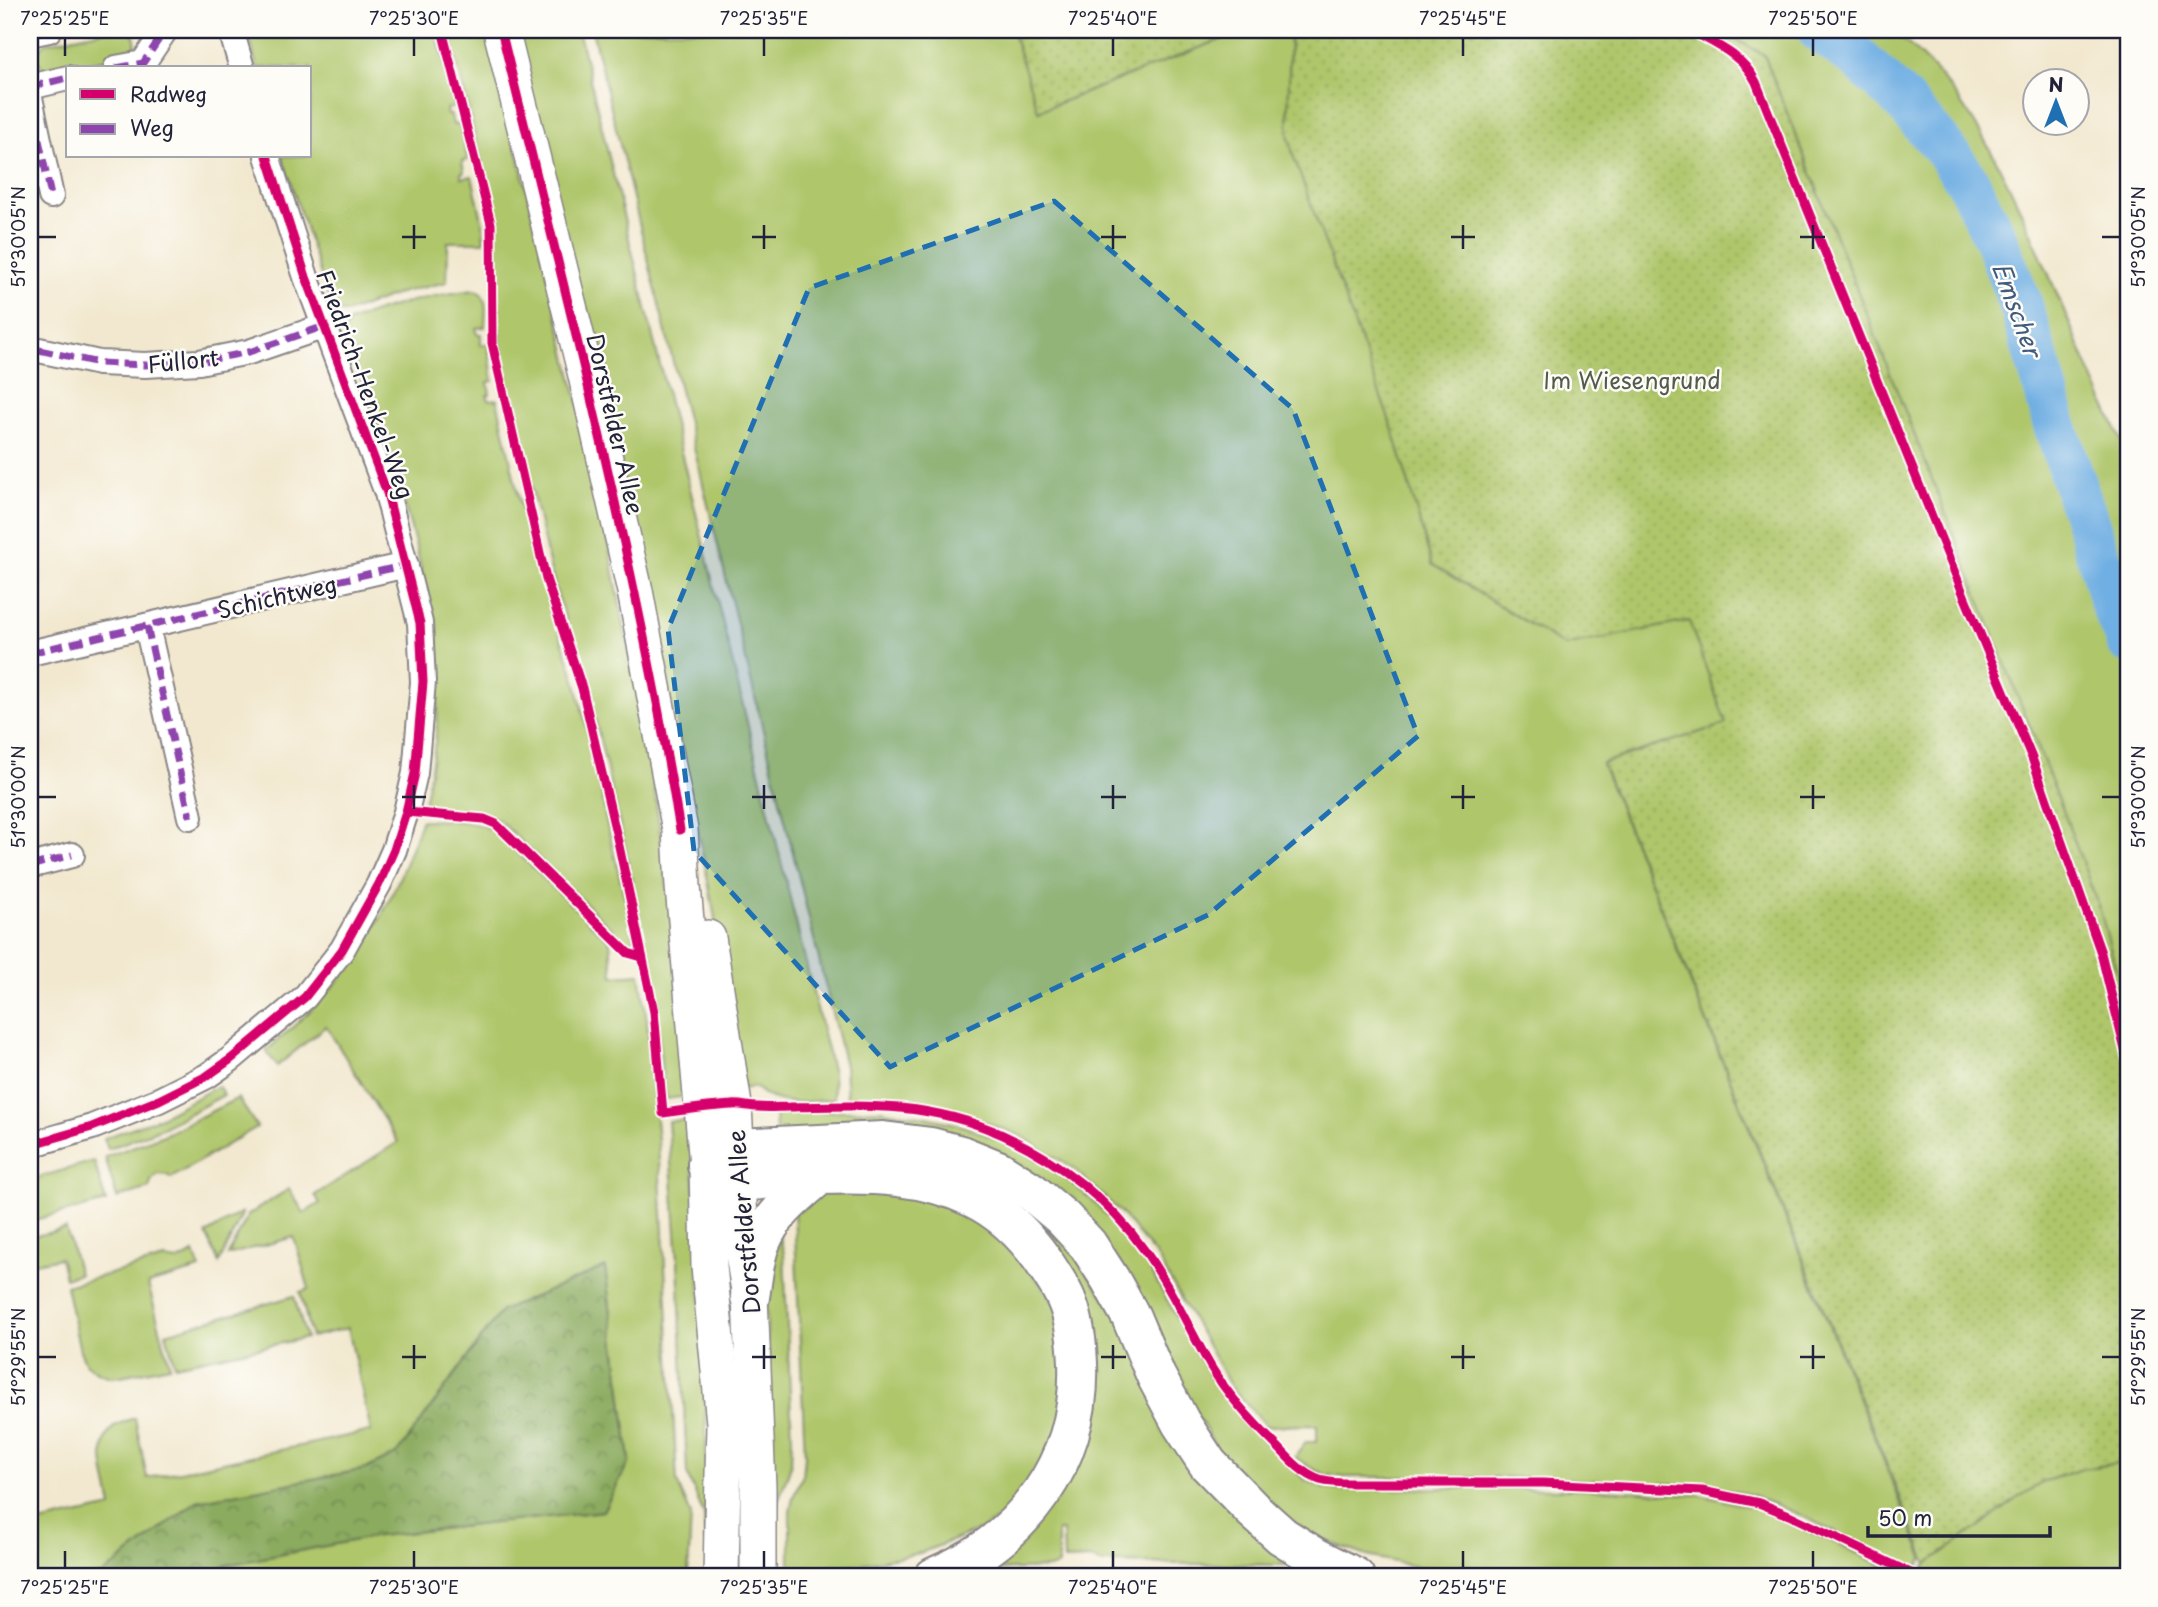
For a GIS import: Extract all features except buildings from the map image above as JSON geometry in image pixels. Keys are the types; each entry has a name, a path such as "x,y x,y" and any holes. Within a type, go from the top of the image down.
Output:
{"highway":[{"path":"727,1165 883,1141 931,1147 961,1156 998,1170 1032,1192 1063,1217 1096,1256 1131,1317 1156,1376 1181,1423 1208,1464 1282,1536 1355,1577"},
{"path":"727,1165 820,1175 900,1176 943,1186 973,1198 1002,1216 1037,1251 1064,1293 1077,1336 1079,1386 1073,1425 1057,1468 1037,1499 1019,1520 987,1548 934,1577"},
{"path":"750,1297 756,1259 767,1230 780,1212 820,1175"}],"main road":[{"name":"Dorstfelder Allee","path":"501,30 585,372 635,591 680,830 682,886 750,1297 758,1577"},
{"name":"Dorstfelder Allee","path":"721,1577 724,1423 709,1266 727,1165"}],"street":[{"path":"30,34 49,30"},
{"path":"125,66 143,62 166,30"},
{"path":"231,30 241,66"},
{"path":"30,87 66,78"},
{"path":"30,98 51,196"},
{"name":"Friedrich-Henkel-Weg","path":"30,1145 92,1127 159,1100 207,1076 305,997 341,950 379,884 394,850 406,812 415,773 423,682 419,623 407,565 387,493 306,277 268,158"},
{"name":"Füllort","path":"39,351 99,363 145,365 199,362 249,352 325,326"},
{"name":"Schichtweg","path":"30,653 407,565"},
{"path":"147,626 190,817"},
{"path":"30,866 72,855"}],"highlighted area":[{"path":"1054,201 1293,409 1418,736 1208,915 890,1067 694,851 668,629 809,288"}],"green space":[{"path":"108,30 130,30 135,40 127,55 48,71 40,65 37,57 39,50 46,43"},
{"path":"248,30 436,30 455,107 446,109 447,115 451,115 453,125 459,124 468,160 462,161 462,178 472,176 483,224 484,242 448,242 447,282 403,292 346,313 331,306 283,158 312,158 312,66 257,66"},
{"path":"449,30 488,30 593,464 652,771 678,970 689,1096 667,1099 663,1086 655,994 626,852 585,675 555,588 505,376 498,329 495,217"},
{"path":"514,30 578,30 833,1074 834,1099 782,1101 755,1087 743,1089 731,1002 705,866 622,467"},
{"path":"592,30 1012,30 1039,111 1245,30 1290,30 1288,134 1394,433 1432,564 1565,646 1689,620 1727,724 1602,764 1923,1558 1916,1572 1798,1514 1752,1495 1703,1485 1515,1477 1344,1477 1318,1471 1295,1457 1306,1442 1317,1442 1317,1425 1266,1426 1231,1387 1158,1258 1121,1213 1073,1168 1017,1134 949,1109 899,1101 847,1099 845,1066"},
{"path":"1012,30 1245,30 1038,111"},
{"name":"Im Wiesengrund","path":"1290,30 1718,30 1764,55 2064,813 2100,911 2128,1012 2128,1461 2082,1469 2045,1481 1927,1564 1602,763 1726,724 1689,621 1565,646 1432,564 1394,433 1294,158 1288,134"},
{"path":"1718,30 1890,30 1917,52 1942,78 1964,107 2001,170 2128,454 2128,1012 2100,911 2064,813 1764,55"},
{"path":"474,290 479,292 486,305 485,327 476,328 477,334 481,334 481,345 488,344 493,381 488,382 490,394 487,395 489,400 497,399 519,500 574,676 635,940 630,946 499,820 482,813 423,808 438,713 433,634 427,595 397,481 343,334 349,322 380,310 425,298"},
{"path":"423,820 469,823 495,831 610,942 613,976 640,974 658,1141 677,1482 691,1515 688,1575 206,1577 226,1565 377,1536 603,1511 630,1461 605,1267 501,1311 398,1453 366,1469 197,1501 102,1575 30,1577 30,1525 112,1507 105,1476 104,1444 114,1427 121,1422 135,1418 147,1478 371,1431 348,1328 311,1337 300,1292 309,1289 294,1237 228,1255 248,1215 289,1189 304,1213 320,1203 315,1195 398,1142 326,1026 277,1066 266,1051 318,1003 359,954 390,899"},
{"path":"218,1086 224,1095 162,1128 108,1149 104,1138 159,1118"},
{"path":"238,1098 257,1127 171,1178 158,1174 152,1179 149,1188 117,1198 105,1157 164,1135"},
{"path":"879,1110 960,1125 999,1140 1033,1157 1069,1181 1095,1203 1130,1239 1147,1264 1222,1393 1258,1435 1305,1480 1325,1489 1345,1490 1587,1489 1700,1495 1756,1508 1841,1545 1905,1577 1608,1577 1483,1572 1418,1567 1367,1556 1323,1540 1287,1519 1229,1470 1094,1235 776,1130 775,1113"},
{"path":"690,1120 705,1384 705,1543 704,1515 687,1474 678,1262 668,1121"},
{"path":"94,1161 106,1202 30,1221 30,1180"},
{"path":"953,1167 1057,1230 1294,1565 1101,1563 1092,1559 1064,1560 1063,1531 1058,1531 1058,1565 1053,1568 988,1570 981,1566 1070,1475 1066,1266"},
{"path":"908,1188 1003,1232 1060,1311 1067,1414 1020,1506 982,1529 920,1553 860,1564 790,1569 790,1512 793,1497 803,1475 805,1456 794,1211 818,1192"},
{"path":"242,1214 219,1263 206,1234"},
{"path":"66,1229 79,1274 65,1278 60,1258 30,1264 30,1237"},
{"path":"780,1238 784,1253 792,1439 791,1465 774,1513 765,1278"},
{"path":"194,1253 200,1269 148,1284 170,1366 110,1377 86,1364 80,1351 66,1286 164,1259 178,1261"},
{"path":"605,1267 630,1461 603,1511 378,1536 226,1565 206,1577 93,1577 102,1575 197,1501 366,1469 398,1453 501,1311"},
{"path":"294,1296 306,1338 175,1365 166,1333"},
{"path":"2128,1461 2128,1577 1991,1577 1922,1573 1927,1564 2045,1481 2082,1469"}],"waterway":[{"name":"Emscher","path":"1819,30 1857,58 1901,99 1941,144 1968,182 1996,240 2021,306 2053,419 2112,604 2128,642"}],"marked path":[{"path":"30,34 49,30"},
{"path":"127,66 143,63 164,32"},
{"path":"30,87 66,78"},
{"path":"30,98 51,196"},
{"path":"39,350 99,363 145,365 199,362 249,352 325,326"},
{"path":"30,653 406,565"},
{"path":"147,626 190,817"},
{"path":"30,866 72,855"}],"cycle path":[{"path":"442,30 491,224 492,343 546,579 582,688 619,846 654,1012 663,1113 735,1105 898,1108 950,1116 1024,1145 1082,1184 1116,1215 1154,1265 1211,1367 1234,1399 1293,1462 1320,1480 1344,1483 1543,1483 1702,1491 1759,1503 1919,1577"},
{"path":"501,30 621,528 680,830"},
{"path":"1690,30 1736,57 1756,82 2032,758 2101,953 2128,1062"},
{"path":"30,1145 92,1127 159,1100 207,1076 305,997 342,950 379,884 394,850 406,812 415,773 423,682 420,623 387,493 306,277 268,158"},
{"path":"406,812 484,819 496,824 628,953 642,957"}]}
